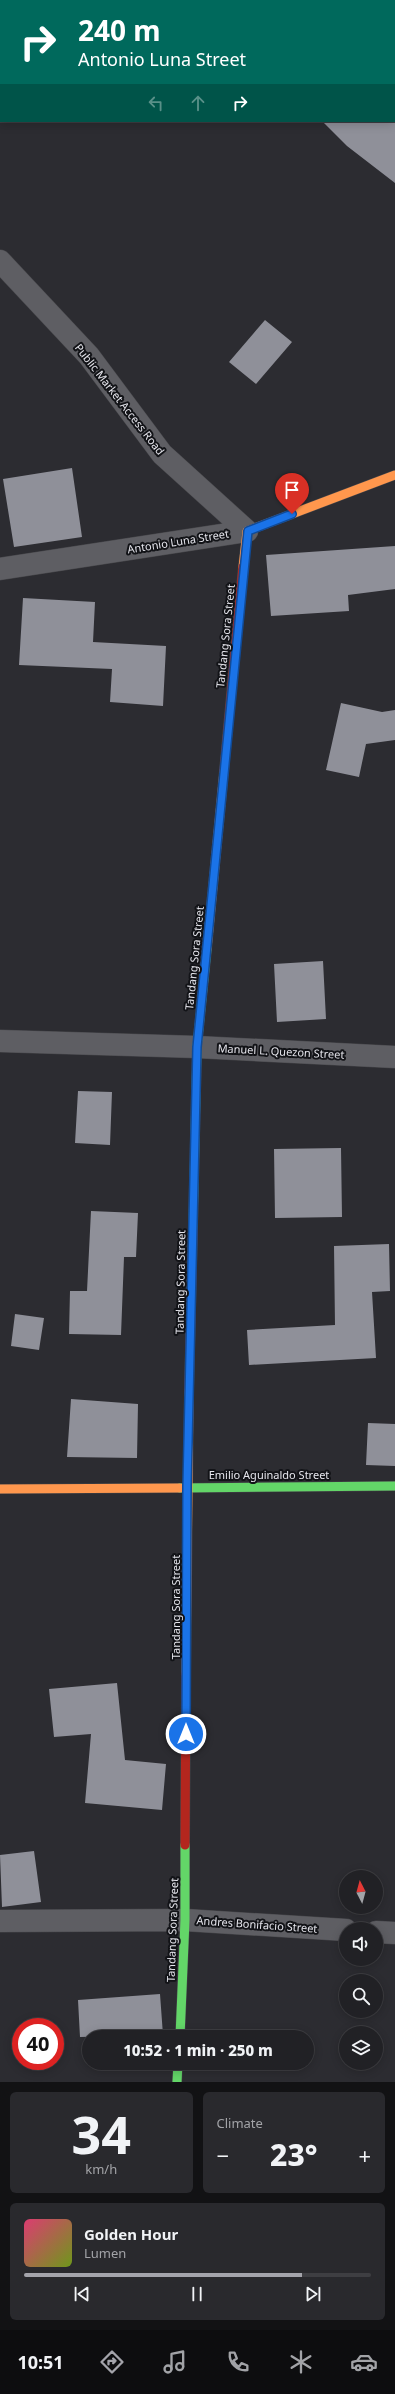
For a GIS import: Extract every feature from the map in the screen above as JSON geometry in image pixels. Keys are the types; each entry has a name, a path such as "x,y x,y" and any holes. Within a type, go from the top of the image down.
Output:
{"street":[{"name":"Public Market Access Road","path":"0,260 89,356 162,454 248,531"},
{"name":"Antonio Luna Street","path":"0,569 248,531 395,475"},
{"name":"Tandang Sora Street","path":"180,2030 186,1920 187,1486 197,1047 248,531"},
{"name":"Manuel L. Quezon Street","path":"0,1041 197,1047 395,1057"},
{"name":"Emilio Aguinaldo Street","path":"0,1488 395,1486"},
{"name":"Andres Bonifacio Street","path":"0,1921 186,1920 339,1930"},
{"path":"383,1932 395,1933"},
{"path":"177,2082 178,2070"}],"building":[{"path":"323,122 395,122 395,183 347,146"},
{"path":"265,320 292,342 256,384 229,362"},
{"path":"72,468 82,537 14,547 3,479"},
{"path":"395,546 395,589 348,595 349,611 271,616 266,555"},
{"path":"23,598 95,602 93,642 166,646 163,706 110,702 112,669 19,665"},
{"path":"341,703 382,712 395,710 395,740 366,744 359,777 326,770"},
{"path":"323,961 326,1019 277,1022 274,964"},
{"path":"78,1091 112,1092 110,1145 75,1143"},
{"path":"341,1148 342,1217 275,1218 274,1149"},
{"path":"91,1211 138,1213 136,1257 124,1257 121,1335 69,1334 70,1291 87,1291"},
{"path":"389,1244 390,1291 372,1292 376,1358 249,1365 247,1330 335,1325 334,1246"},
{"path":"15,1314 44,1318 39,1350 11,1346"},
{"path":"71,1399 138,1404 137,1458 67,1457"},
{"path":"368,1423 395,1424 395,1466 366,1465"},
{"path":"117,1683 125,1760 166,1764 162,1810 85,1803 91,1734 54,1737 49,1689"},
{"path":"34,1851 41,1902 2,1907 0,1855"},
{"path":"160,1994 163,2030 82,2030 82,2037 80,2037 78,2000"}],"traffic: fast":[{"path":"193,1228 197,1047 207,949"},
{"path":"180,1488 395,1486"},
{"path":"180,2030 185,1920 185,1845"},
{"path":"177,2082 178,2070"}],"traffic: slow":[{"path":"243,567 247,531 395,475"},
{"path":"207,949 224,771"},
{"path":"186,1674 189,1390"},
{"path":"0,1489 180,1488"}],"traffic: jam":[{"path":"224,771 243,567"},
{"path":"189,1390 193,1228"},
{"path":"185,1845 186,1674"}],"route":[{"path":"186,1734 187,1486 197,1047 248,531 292,514"}]}
